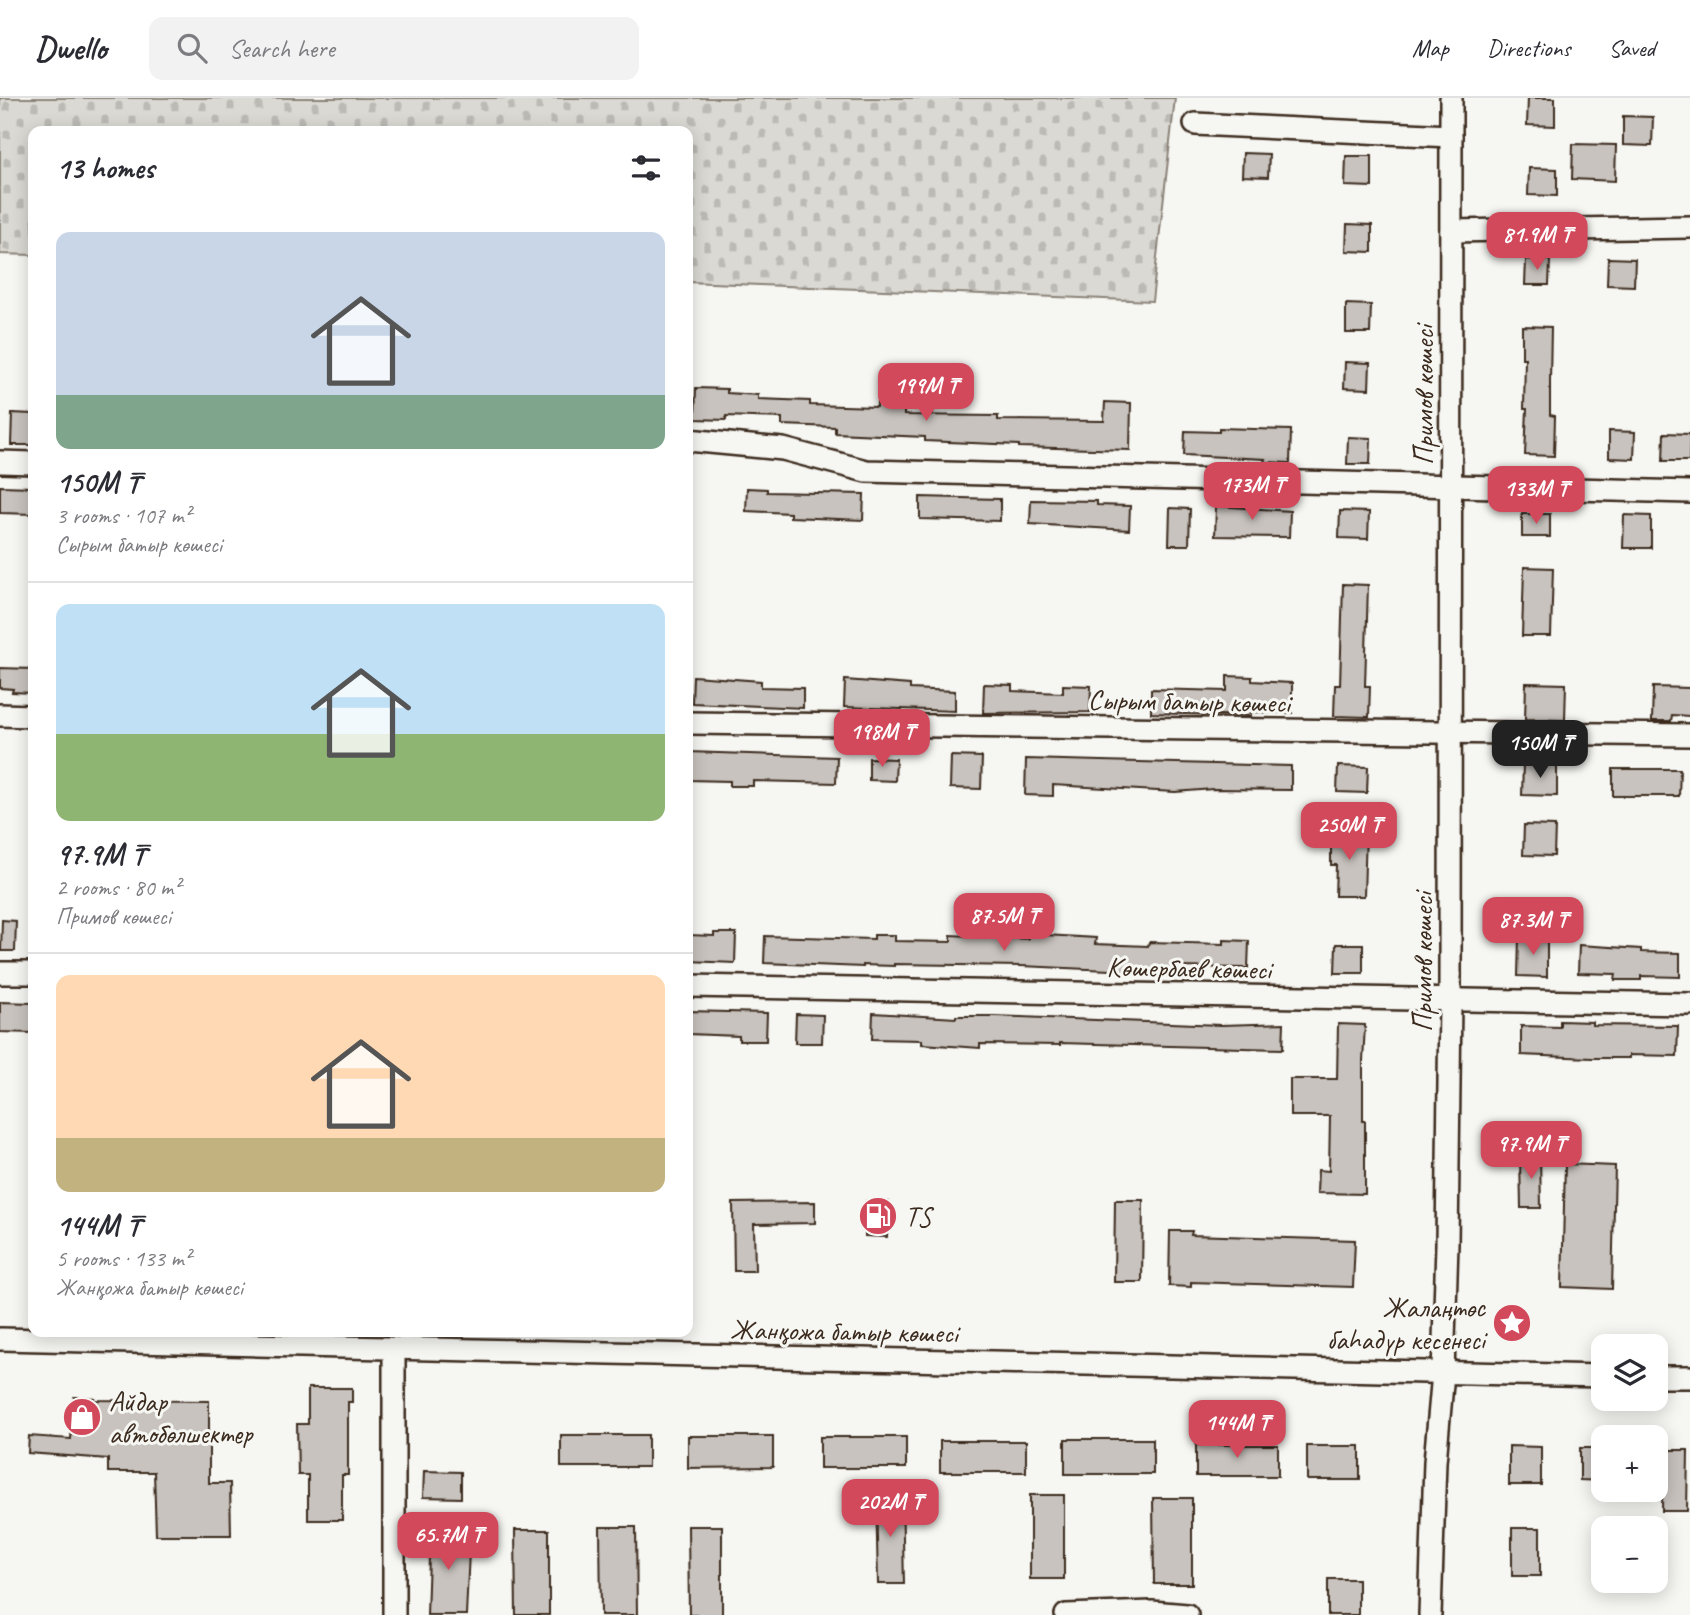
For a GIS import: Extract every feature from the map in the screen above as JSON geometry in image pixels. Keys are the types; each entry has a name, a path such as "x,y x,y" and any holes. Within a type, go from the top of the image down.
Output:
{"street":[{"name":"Примов көшесі","path":"1430,1615 1436,1462 1443,1373 1450,1001 1451,98"},
{"path":"1195,124 1451,136"},
{"path":"1451,231 1690,227"},
{"path":"693,440 783,449 866,471 1690,492"},
{"path":"0,462 28,463"},
{"path":"0,715 28,716"},
{"name":"Сырым батыр көшесі","path":"693,723 1690,735"},
{"path":"0,972 28,973"},
{"name":"Көшербаев көшесі","path":"693,986 1690,1004"},
{"name":"Жанқожа батыр көшесі","path":"0,1339 1591,1376"},
{"path":"394,1348 394,1615"},
{"path":"1668,1377 1690,1377"},
{"path":"1066,1615 1152,1612 1187,1615"}],"green space":[{"path":"0,98 1175,98 1152,301 693,282 693,126 28,126 28,255 0,254"}],"building":[{"path":"1528,98 1555,98 1555,126 1527,125"},
{"path":"1623,116 1653,117 1652,146 1623,145"},
{"path":"1573,144 1616,145 1615,181 1572,179"},
{"path":"1243,153 1269,154 1268,177 1242,176"},
{"path":"1346,156 1372,156 1372,187 1345,186"},
{"path":"1529,168 1557,169 1557,196 1528,195"},
{"path":"1347,224 1372,225 1372,252 1346,251"},
{"path":"1608,258 1635,259 1634,286 1607,285"},
{"path":"1526,259 1550,260 1549,285 1525,285"},
{"path":"1346,304 1371,305 1370,333 1346,333"},
{"path":"1522,326 1551,327 1550,415 1555,416 1554,456 1525,455 1527,409 1524,409 1525,358 1522,358"},
{"path":"1345,362 1370,363 1369,389 1344,388"},
{"path":"696,388 727,389 727,393 758,395 758,399 810,401 810,405 877,407 877,403 904,404 904,415 998,416 998,420 1104,421 1105,402 1131,403 1130,450 1019,447 925,441 925,437 835,433 835,427 782,425 782,418 726,416 726,420 695,419"},
{"path":"12,413 28,414 28,445 11,445"},
{"path":"1219,428 1291,430 1290,463 1264,462 1265,459 1184,455 1185,431 1219,432"},
{"path":"1609,431 1635,432 1634,459 1609,458"},
{"path":"1664,433 1690,434 1689,461 1663,461"},
{"path":"1348,437 1371,438 1370,464 1347,464"},
{"path":"0,486 28,487 28,514 0,513"},
{"path":"747,488 767,489 767,492 864,494 863,520 790,517 790,513 746,511"},
{"path":"920,497 1000,499 1000,521 920,519"},
{"path":"1031,500 1097,501 1097,505 1130,506 1129,530 1030,524"},
{"path":"1216,506 1290,511 1289,537 1215,536"},
{"path":"1170,508 1190,509 1189,545 1169,545"},
{"path":"1340,511 1369,512 1368,539 1339,538"},
{"path":"1522,514 1550,514 1550,537 1522,537"},
{"path":"1624,515 1651,516 1651,548 1623,548"},
{"path":"1524,567 1553,568 1551,636 1522,636"},
{"path":"1343,584 1368,585 1365,686 1370,686 1369,717 1334,716 1335,685 1340,685"},
{"path":"0,668 28,669 28,693 0,688"},
{"path":"693,676 761,681 761,687 803,688 803,708 693,703"},
{"path":"1227,676 1252,677 1252,681 1292,683 1292,713 1251,712 1251,716 1151,713 1151,689 1227,691"},
{"path":"845,680 910,685 910,689 955,691 955,711 844,707"},
{"path":"1526,683 1566,684 1565,720 1525,719"},
{"path":"984,684 1012,685 1012,691 1063,693 1063,685 1091,686 1090,712 983,713"},
{"path":"1653,687 1690,688 1690,716 1672,715 1671,721 1652,721"},
{"path":"693,752 837,757 836,783 753,781 753,786 730,786 730,781 693,780"},
{"path":"951,756 982,757 981,789 950,788"},
{"path":"869,758 896,759 895,781 869,780"},
{"path":"1026,759 1291,766 1291,790 1213,789 1175,792 1053,785 1053,796 1025,795"},
{"path":"1523,764 1557,765 1557,796 1522,795"},
{"path":"1338,766 1368,767 1367,793 1337,792"},
{"path":"1613,769 1680,769 1679,796 1613,796"},
{"path":"1524,825 1555,826 1554,856 1523,855"},
{"path":"1331,830 1366,831 1364,896 1335,896 1336,865 1331,865"},
{"path":"2,920 16,921 15,951 1,951"},
{"path":"714,933 736,933 735,963 693,961 693,935 714,936"},
{"path":"1028,934 1096,938 1095,944 1148,946 1149,942 1224,944 1224,940 1249,941 1248,968 1171,967 1171,970 1132,971 1021,966 894,964 863,967 764,963 765,936 874,939 874,935 895,935 895,941 951,942 951,935 1028,939"},
{"path":"1519,936 1547,937 1547,977 1518,976"},
{"path":"1336,944 1363,944 1363,973 1335,973"},
{"path":"1579,945 1680,953 1680,977 1641,976 1641,980 1615,980 1616,974 1578,973"},
{"path":"0,1002 28,1003 28,1033 0,1032"},
{"path":"693,1011 767,1013 766,1041 739,1041 739,1036 693,1034"},
{"path":"873,1013 956,1018 994,1016 1221,1025 1284,1023 1283,1049 1060,1043 980,1044 980,1048 922,1044 922,1040 872,1039"},
{"path":"796,1014 823,1015 822,1043 795,1043"},
{"path":"1560,1021 1592,1022 1592,1025 1678,1026 1677,1056 1629,1055 1629,1058 1592,1058 1521,1055 1521,1026 1560,1027"},
{"path":"1338,1024 1365,1025 1365,1194 1317,1193 1318,1170 1329,1171 1330,1116 1290,1116 1290,1079 1337,1079"},
{"path":"1540,1154 1541,1208 1521,1208 1520,1155"},
{"path":"1565,1164 1615,1166 1612,1289 1562,1287"},
{"path":"1115,1200 1143,1200 1142,1282 1114,1282"},
{"path":"866,1201 888,1202 887,1237 865,1236"},
{"path":"815,1202 815,1223 754,1224 755,1271 734,1271 733,1203"},
{"path":"1170,1231 1192,1231 1191,1235 1355,1240 1353,1287 1191,1282 1191,1287 1169,1286"},
{"path":"308,1388 352,1388 352,1402 348,1402 348,1475 342,1475 342,1520 308,1520 308,1475 298,1475 297,1424 308,1424"},
{"path":"74,1397 94,1398 93,1400 209,1401 209,1483 230,1483 231,1535 156,1535 154,1472 108,1472 108,1459 28,1453 29,1436 71,1439"},
{"path":"561,1435 648,1435 648,1467 561,1467"},
{"path":"688,1436 773,1436 773,1467 688,1468"},
{"path":"820,1437 906,1437 906,1468 820,1468"},
{"path":"1065,1439 1153,1439 1153,1474 1065,1474"},
{"path":"940,1441 1026,1441 1026,1472 940,1472"},
{"path":"1196,1445 1278,1445 1278,1476 1196,1476"},
{"path":"1307,1446 1360,1446 1360,1480 1307,1480"},
{"path":"1509,1446 1541,1447 1541,1485 1509,1485"},
{"path":"1580,1448 1591,1448 1591,1480 1580,1480"},
{"path":"1668,1450 1688,1450 1687,1511 1662,1511 1662,1502 1668,1502"},
{"path":"424,1471 461,1472 461,1498 423,1497"},
{"path":"902,1493 904,1584 878,1584 876,1494"},
{"path":"1030,1495 1064,1495 1064,1579 1030,1579"},
{"path":"1153,1498 1192,1498 1192,1584 1154,1584"},
{"path":"688,1526 722,1526 722,1615 689,1615"},
{"path":"600,1527 636,1527 637,1615 601,1615"},
{"path":"430,1528 470,1530 466,1615 427,1615"},
{"path":"1512,1528 1540,1528 1540,1576 1512,1576"},
{"path":"515,1530 549,1530 549,1615 516,1615"},
{"path":"1328,1579 1358,1579 1358,1615 1328,1615"}],"place":[{"name":"TS","path":"878,1216"},
{"name":"Жалаңтөс баһадүр кесенесі","path":"1512,1323"},
{"name":"Айдар автобөлшектер","path":"82,1417"}]}
